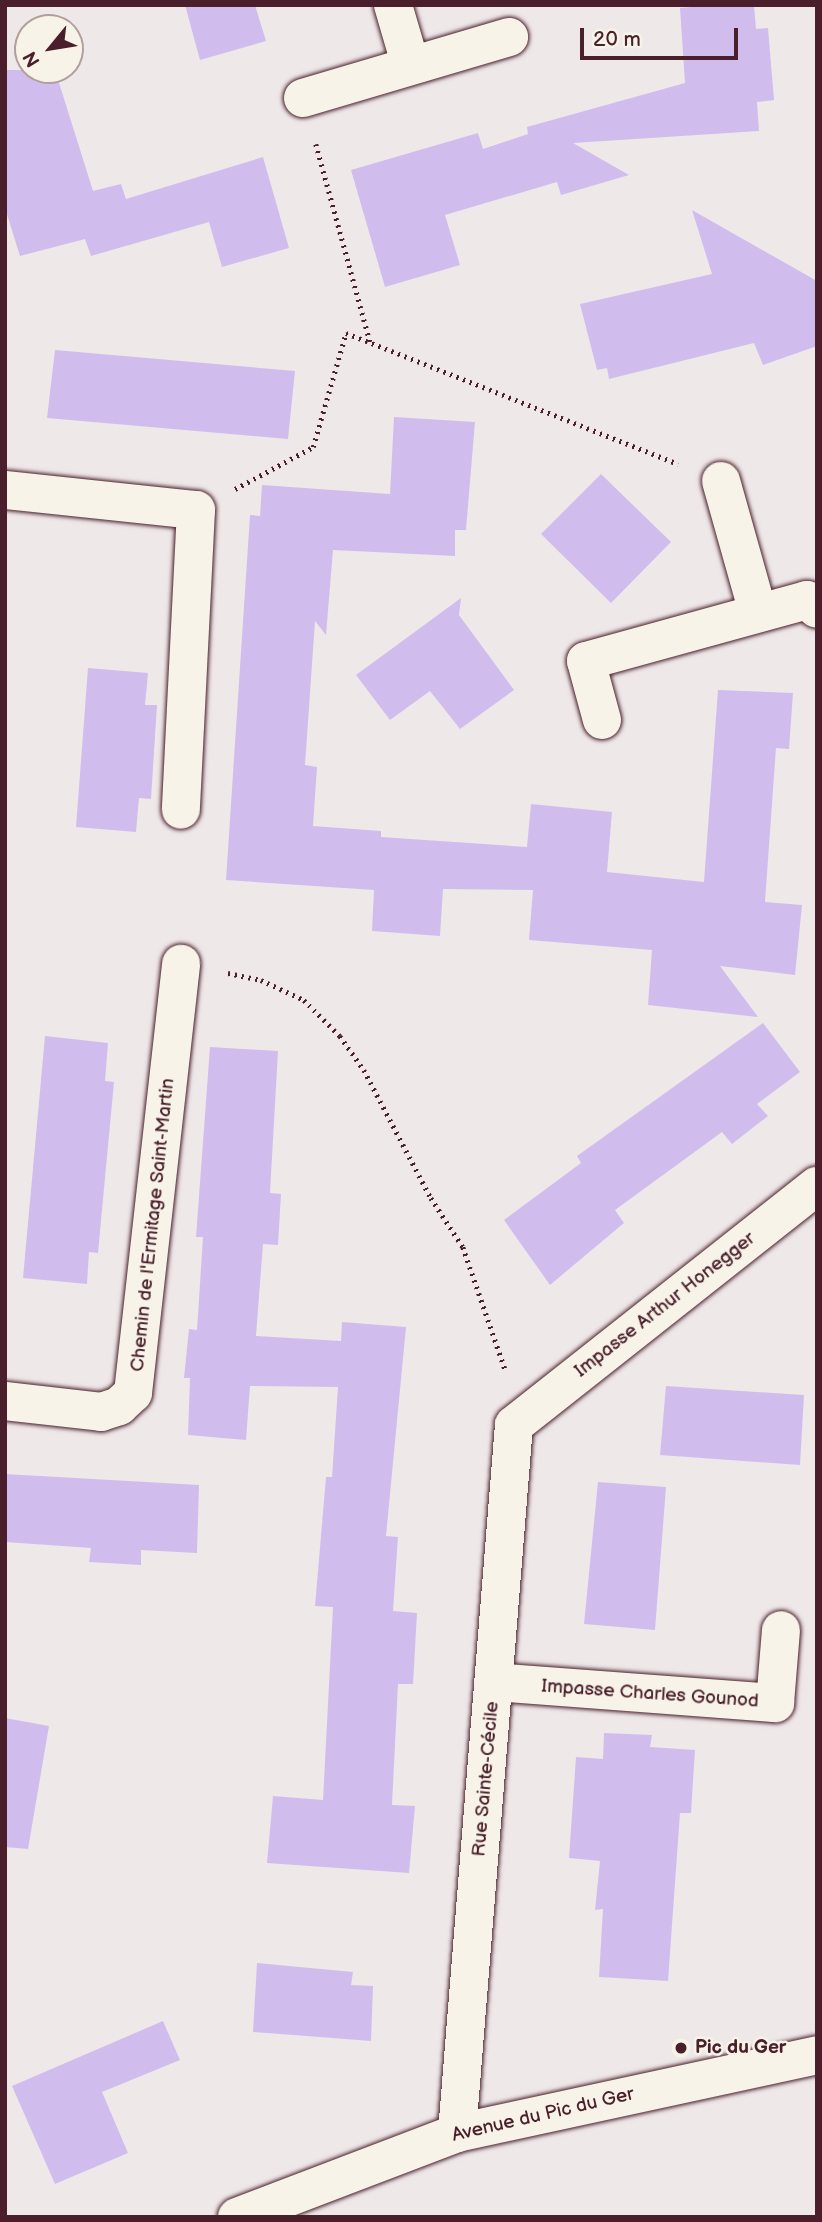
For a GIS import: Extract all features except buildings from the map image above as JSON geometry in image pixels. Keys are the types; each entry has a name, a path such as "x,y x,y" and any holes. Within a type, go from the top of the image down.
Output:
{"street":[{"path":"393,5 410,63"},
{"path":"303,98 410,63 509,37"},
{"path":"722,481 758,613"},
{"path":"5,490 196,510 181,810"},
{"path":"602,720 586,661 807,600 817,609"},
{"name":"Chemin de l'Ermitage Saint-Martin","path":"5,1401 102,1412 119,1406 133,1393 181,964"},
{"name":"Impasse Arthur Honegger","path":"514,1425 817,1186"},
{"name":"Rue Sainte-Cécile","path":"457,2133 514,1425"},
{"name":"Impasse Charles Gounod","path":"494,1682 775,1703 781,1630"},
{"name":"Avenue du Pic du Ger","path":"237,2217 457,2133 817,2055"}],"path":[{"path":"303,98 370,342"},
{"path":"196,510 313,447 345,332 722,481"},
{"path":"181,964 261,980 304,1000 365,1070 431,1198 463,1247 505,1366 514,1425"}],"place":[{"name":"Pic du Ger","path":"681,2048"}]}
